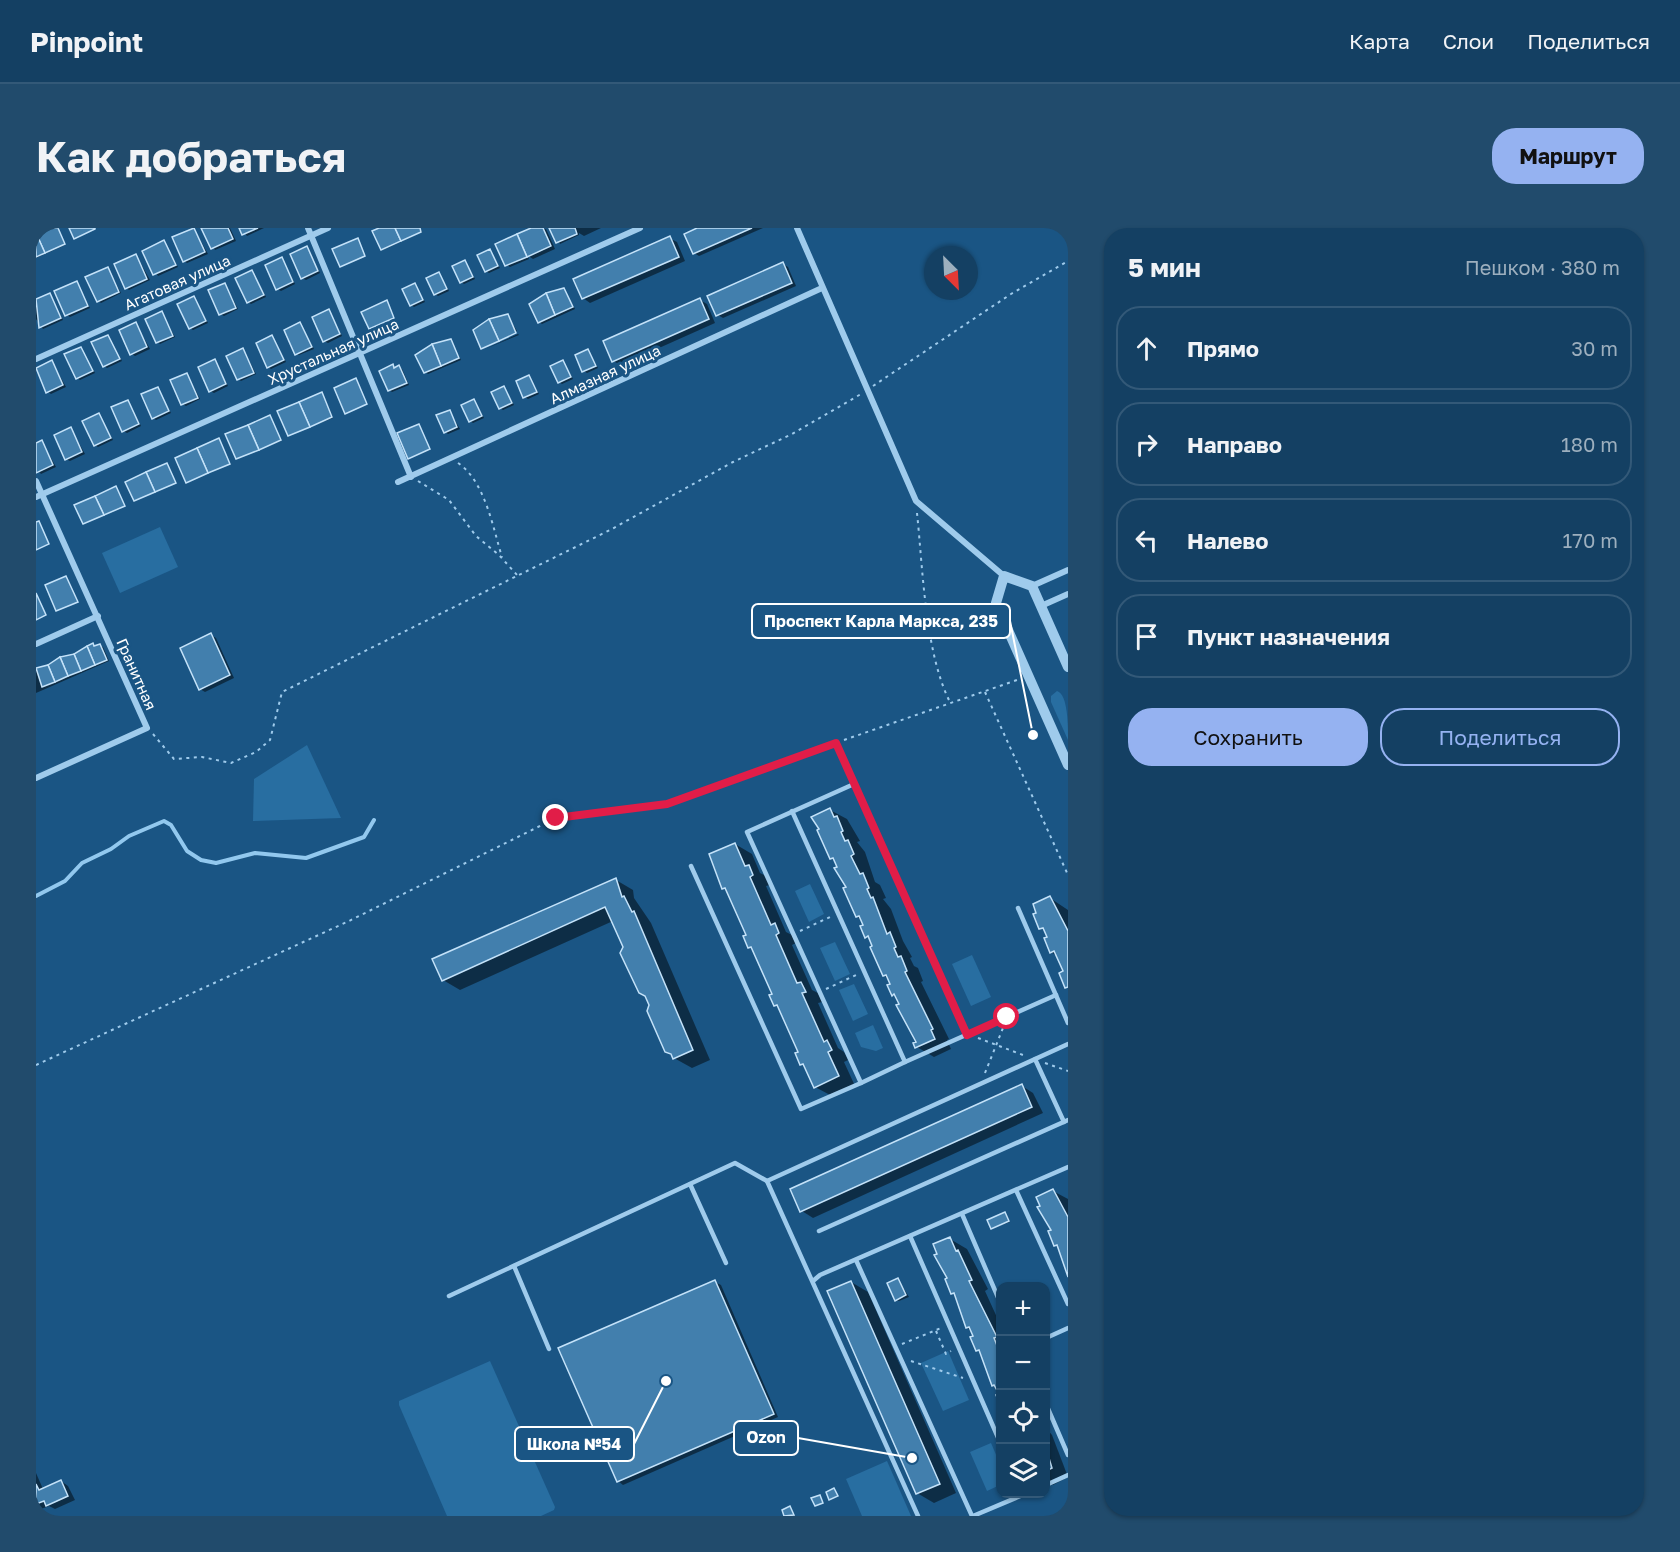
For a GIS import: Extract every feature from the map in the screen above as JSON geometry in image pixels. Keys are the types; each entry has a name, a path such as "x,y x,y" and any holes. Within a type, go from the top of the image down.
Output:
{"street":[{"path":"308,228 357,353 411,477"},
{"name":"Агатовая улица","path":"36,358 328,228"},
{"name":"Хрустальная улица","path":"39,496 640,228"},
{"path":"797,228 916,501 1004,576 1032,586 1068,570"},
{"name":"Алмазная улица","path":"398,482 822,288"},
{"name":"Гранитная","path":"36,481 39,496 98,616 147,728 36,778"},
{"path":"1004,576 996,603 1068,765"},
{"path":"1032,586 1068,667"},
{"path":"1041,606 1068,594"},
{"path":"36,644 98,616"}],"lane":[{"path":"836,743 967,1035"},
{"path":"854,784 747,832 861,1083"},
{"path":"792,812 905,1062"},
{"path":"691,866 801,1109 1056,995"},
{"path":"1018,908 1068,1023"},
{"path":"767,1181 1068,1044"},
{"path":"819,1231 1066,1121 1035,1059"},
{"path":"449,1296 735,1163 767,1181 918,1516"},
{"path":"813,1281 820,1275 1068,1167"},
{"path":"690,1184 726,1263"},
{"path":"1016,1190 1068,1304"},
{"path":"962,1214 996,1293"},
{"path":"910,1236 996,1433"},
{"path":"856,1260 973,1516 1015,1498"},
{"path":"514,1266 549,1349"},
{"path":"1050,1336 1068,1328"},
{"path":"1050,1413 1068,1455"},
{"path":"1050,1483 1068,1475"}],"path":[{"path":"147,728 174,759 202,757 231,763 256,752 270,740 282,692 792,434 866,390 1011,294 1068,261"},
{"path":"447,460 460,464 472,478 484,502 503,560"},
{"path":"411,477 449,500 476,536 517,575"},
{"path":"916,501 927,608 941,685 951,704"},
{"path":"36,1065 348,921 556,818 667,804 1028,676"},
{"path":"985,692 1068,875"},
{"path":"793,934 838,914"},
{"path":"819,992 864,971"},
{"path":"981,1084 1007,1017"},
{"path":"967,1035 1068,1071"},
{"path":"896,1347 949,1325"},
{"path":"935,1331 946,1354 959,1347"},
{"path":"901,1358 974,1381"}],"shaded area":[{"path":"160,527 178,567 120,593 102,553"},
{"path":"1057,691 1061,693 1065,704 1068,740 1051,702 1051,696"},
{"path":"307,745 341,818 253,821 254,779"},
{"path":"810,884 824,914 809,922 795,891"},
{"path":"835,942 850,974 835,981 820,948"},
{"path":"972,955 991,997 971,1006 952,964"},
{"path":"854,984 868,1014 853,1021 839,990"},
{"path":"873,1025 883,1048 876,1051 861,1047 855,1033"},
{"path":"948,1351 969,1400 943,1411 921,1363"},
{"path":"490,1361 555,1507 554,1510 541,1516 447,1516 399,1405 399,1401"},
{"path":"991,1443 996,1455 996,1487 987,1491 970,1452"},
{"path":"887,1461 911,1516 862,1516 846,1479"}],"building":[{"path":"47,228 58,228 65,244 45,253 36,233"},
{"path":"69,228 95,228 95,229 74,239"},
{"path":"194,228 205,252 183,262 172,237"},
{"path":"201,228 228,228 233,239 211,249"},
{"path":"239,228 258,228 242,235"},
{"path":"379,228 395,228 401,241 381,250 372,231"},
{"path":"395,228 420,228 421,232 401,241"},
{"path":"531,228 543,228 551,246 527,257 517,234"},
{"path":"549,228 575,228 577,234 556,243"},
{"path":"697,228 752,228 693,254 684,234"},
{"path":"36,233 45,253 36,257"},
{"path":"517,234 527,257 505,266 495,244"},
{"path":"670,236 679,257 582,299 573,279"},
{"path":"358,238 365,256 340,267 332,249"},
{"path":"164,240 176,265 153,275 142,251"},
{"path":"307,246 318,271 301,279 290,254"},
{"path":"490,249 498,266 485,272 477,255"},
{"path":"136,254 147,279 125,289 114,264"},
{"path":"282,257 293,282 276,290 265,265"},
{"path":"465,260 473,277 460,283 452,266"},
{"path":"783,262 792,283 716,316 707,296"},
{"path":"108,267 119,292 97,302 85,277"},
{"path":"252,270 264,295 247,303 235,278"},
{"path":"439,272 447,289 434,295 426,278"},
{"path":"77,281 88,306 65,316 54,291"},
{"path":"225,283 236,308 219,315 208,290"},
{"path":"415,283 423,300 410,306 402,289"},
{"path":"564,288 573,307 555,315 546,293"},
{"path":"50,293 61,318 39,328 36,299"},
{"path":"546,293 555,315 538,323 529,304"},
{"path":"194,296 206,321 189,329 177,304"},
{"path":"700,298 709,319 612,362 603,341"},
{"path":"387,300 394,318 369,329 361,312"},
{"path":"329,309 340,334 323,342 312,317"},
{"path":"162,311 173,336 156,343 145,319"},
{"path":"508,314 516,333 499,341 489,319"},
{"path":"489,319 499,341 481,349 473,330"},
{"path":"136,322 147,347 130,355 119,330"},
{"path":"300,322 312,347 295,355 284,330"},
{"path":"108,335 120,359 103,367 91,342"},
{"path":"272,335 284,360 267,368 256,343"},
{"path":"451,339 459,358 441,366 432,344"},
{"path":"432,344 441,366 424,373 415,355"},
{"path":"81,347 93,371 76,379 64,354"},
{"path":"243,348 254,373 237,380 226,356"},
{"path":"588,349 596,366 582,372 575,355"},
{"path":"215,359 226,384 209,392 198,367"},
{"path":"52,360 63,385 46,393 36,368"},
{"path":"563,360 571,377 558,383 550,366"},
{"path":"393,364 394,368 399,365 407,383 388,391 379,371"},
{"path":"187,373 198,398 181,405 170,380"},
{"path":"529,375 537,392 523,398 516,381"},
{"path":"356,378 367,404 345,414 334,388"},
{"path":"504,386 512,403 499,409 491,392"},
{"path":"158,387 169,411 152,419 141,394"},
{"path":"322,392 332,417 310,427 299,402"},
{"path":"474,399 482,416 469,422 461,405"},
{"path":"128,400 139,424 122,432 111,407"},
{"path":"299,402 310,427 288,436 277,411"},
{"path":"450,410 457,427 444,433 436,415"},
{"path":"99,413 111,438 94,446 82,421"},
{"path":"270,415 281,440 259,450 248,425"},
{"path":"419,424 430,449 408,459 397,433"},
{"path":"248,425 259,450 236,459 225,434"},
{"path":"71,427 82,452 65,460 54,435"},
{"path":"219,438 230,464 208,473 197,448"},
{"path":"42,440 53,465 36,473 36,443"},
{"path":"197,448 208,473 186,483 175,458"},
{"path":"167,463 176,483 155,492 146,472"},
{"path":"146,472 155,492 134,501 125,482"},
{"path":"116,486 125,506 104,515 95,496"},
{"path":"95,496 104,515 83,524 74,505"},
{"path":"39,521 49,544 36,550 36,522"},
{"path":"66,576 78,602 56,611 45,585"},
{"path":"36,593 46,615 36,620"},
{"path":"211,633 230,675 199,690 180,648"},
{"path":"93,643 94,646 100,644 107,660 95,665 87,646"},
{"path":"87,646 95,665 81,671 74,654"},
{"path":"74,654 81,671 68,676 60,657"},
{"path":"60,657 68,676 55,682 48,665"},
{"path":"48,665 55,682 42,687 36,668"},
{"path":"830,808 834,817 837,816 845,841 848,840 854,854 851,856 860,874 863,873 869,888 867,889 871,898 873,897 887,934 890,932 896,947 894,948 898,957 901,956 907,971 905,972 933,1029 931,1030 935,1039 915,1048 913,1043 916,1042 896,1005 899,1004 894,994 892,996 887,985 890,984 886,975 883,976 870,947 872,946 868,936 865,938 860,926 863,925 859,916 856,917 843,888 846,887 834,868 837,867 833,858 830,859 817,830 819,829 811,817"},
{"path":"735,843 745,866 749,865 753,875 750,877 771,925 775,923 779,933 776,935 797,983 801,982 806,992 802,993 824,1042 827,1040 832,1050 828,1052 839,1076 814,1088 803,1064 800,1065 795,1053 798,1052 777,1005 774,1006 769,995 772,994 751,947 748,948 743,936 746,935 725,888 722,889 709,854"},
{"path":"616,878 622,897 624,896 632,912 634,911 693,1050 673,1059 671,1054 665,1052 647,1011 649,1005 645,996 639,993 620,953 623,947 605,907 442,981 432,959"},
{"path":"1050,896 1068,931 1068,987 1065,988 1059,973 1063,971 1054,951 1050,953 1044,938 1047,937 1043,928 1039,929 1033,914 1036,913 1033,904"},
{"path":"1022,1084 1032,1107 800,1212 790,1189"},
{"path":"1053,1189 1068,1217 1068,1277 1057,1245 1054,1246 1048,1231 1051,1230 1037,1207 1040,1206 1036,1197"},
{"path":"1005,1212 1009,1221 991,1229 987,1220"},
{"path":"950,1237 996,1335 994,1338 996,1343 996,1389 994,1385 992,1386 979,1350 976,1351 970,1337 973,1336 969,1327 966,1328 954,1293 951,1294 945,1279 947,1278 934,1255 937,1254 933,1244"},
{"path":"898,1278 906,1295 895,1301 887,1283"},
{"path":"715,1280 774,1414 617,1482 558,1348"},
{"path":"851,1281 940,1484 916,1494 827,1291"},
{"path":"61,1480 68,1496 46,1506 44,1501 36,1504 36,1484 39,1490"},
{"path":"834,1488 838,1496 829,1500 826,1492"},
{"path":"820,1495 823,1503 815,1506 811,1498"},
{"path":"790,1506 794,1515 784,1516 782,1510"}],"waterway":[{"path":"36,896 65,881 82,863 111,849 129,836 164,821 171,825 187,851 201,860 216,863 255,853 306,858 364,837 374,820"}],"place":[{"name":"Проспект Карла Маркса, 235","path":"1033,735"},
{"name":"Школа №54","path":"666,1381"},
{"name":"Ozon","path":"912,1458"}],"route":[{"path":"556,818 667,804 836,743 967,1035 1007,1017"}]}
